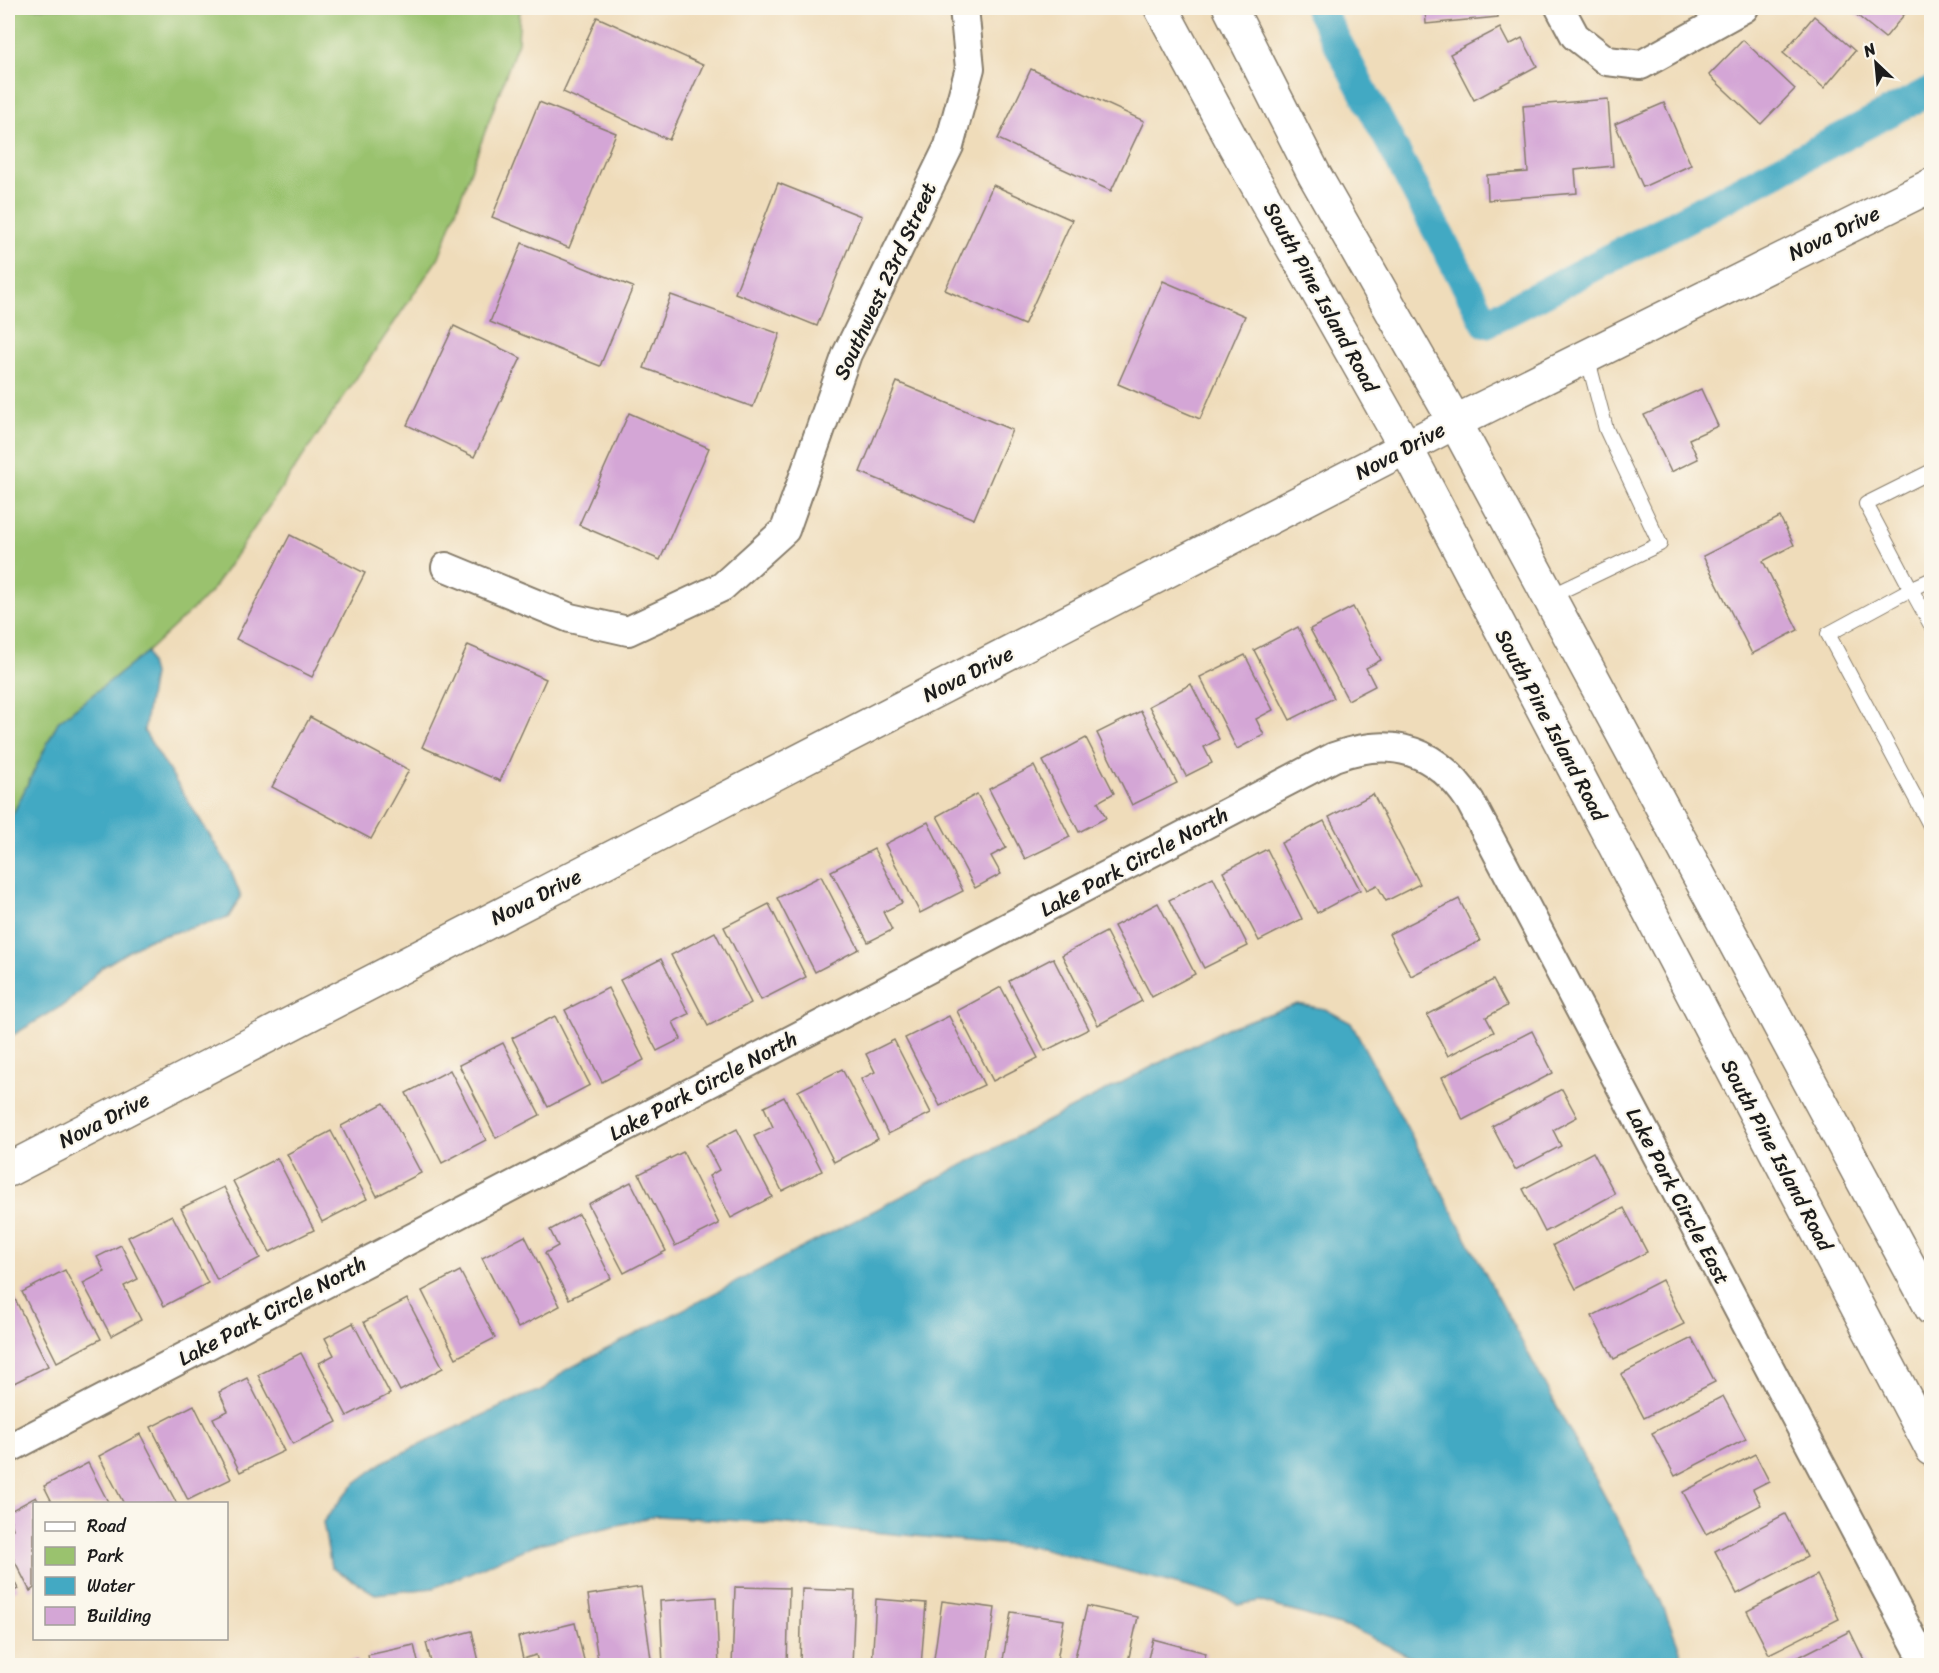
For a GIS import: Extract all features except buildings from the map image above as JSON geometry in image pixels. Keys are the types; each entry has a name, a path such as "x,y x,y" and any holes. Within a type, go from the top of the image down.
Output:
{"main road":[{"name":"South Pine Island Road","path":"1161,8 1234,144 1406,448 1932,1449"},
{"path":"1230,8 1314,174 1455,422 1932,1309"},
{"name":"Nova Drive","path":"8,1170 1455,422 1932,185"}],"street":[{"name":"Southwest 23rd Street","path":"446,567 570,618 628,631 722,587 785,530 847,354 949,146 970,68 964,8"},
{"path":"1560,8 1575,36 1608,61 1641,65 1744,8"},
{"name":"Lake Park Circle North","path":"8,1449 1334,758 1354,750 1379,747 1405,749"},
{"name":"Lake Park Circle East","path":"1405,749 1427,758 1446,771 1470,801 1927,1665"}],"lane":[{"path":"1549,597 1660,544 1606,429 1587,356"},
{"path":"1932,471 1866,504 1932,627"},
{"path":"1932,579 1828,634 1932,829"}],"green space":[{"path":"8,8 520,8 518,42 439,257 210,593 147,652 58,722 8,824"}],"water":[{"path":"147,652 153,674 144,731 229,866 241,897 228,918 147,940 101,968 67,1003 8,1038 8,824 58,722"},
{"path":"1297,1004 1325,1009 1351,1023 1661,1601 1686,1665 1427,1665 1356,1630 1259,1601 1238,1605 1228,1598 1041,1548 777,1523 656,1516 534,1545 434,1588 375,1594 331,1567 323,1522 353,1485 385,1461 522,1397 543,1390 564,1371 1227,1028"}],"waterway":[{"path":"1319,8 1486,323 1932,90"}]}
